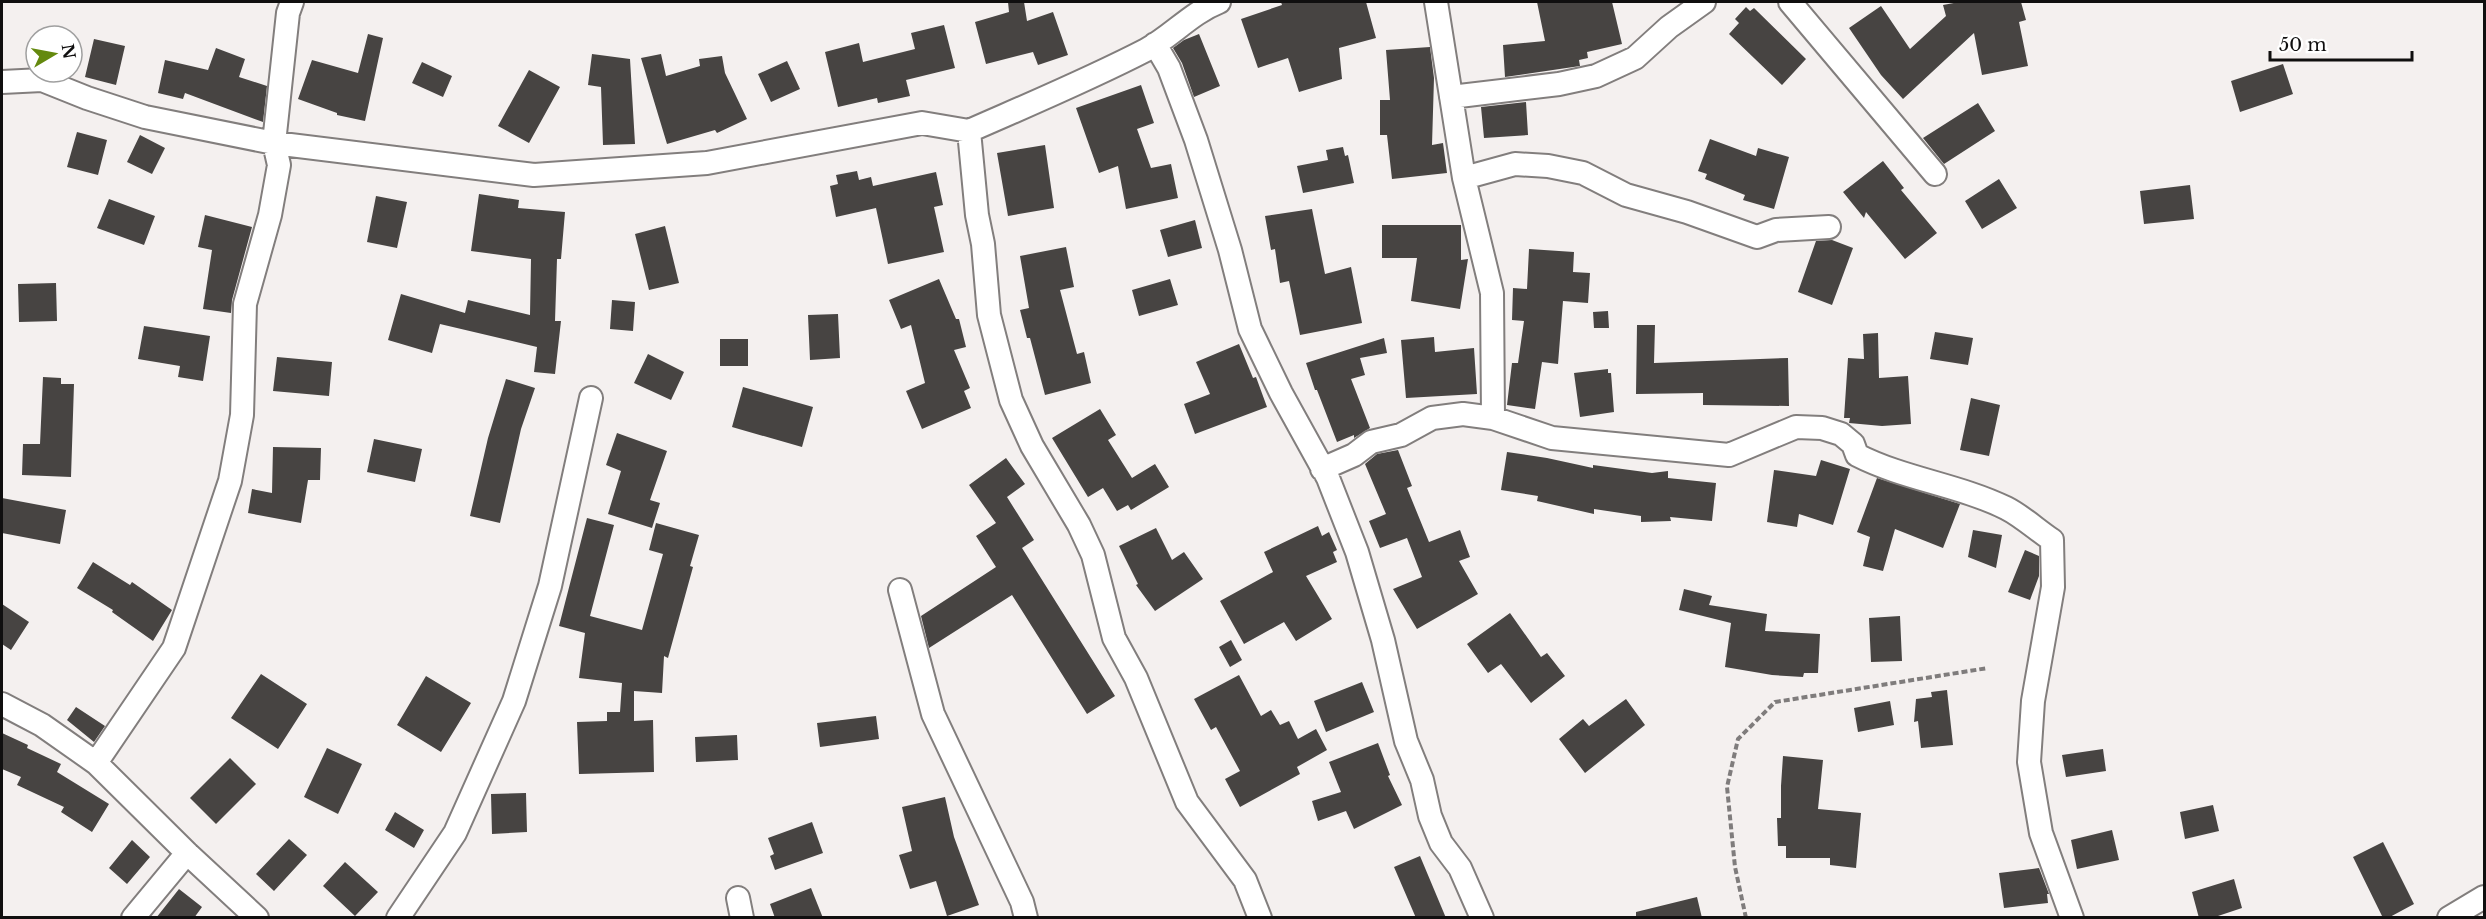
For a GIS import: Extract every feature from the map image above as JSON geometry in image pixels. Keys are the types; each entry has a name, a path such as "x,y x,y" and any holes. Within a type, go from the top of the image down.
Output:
{"street":[{"path":"96,763 174,648 230,481 242,415 245,304 270,215 279,165 274,143 288,13 292,2"},
{"path":"2,82 42,80 145,117 274,143 534,175 707,163 922,123 969,131 1076,85 1155,44 1181,12 1219,2"},
{"path":"1437,2 1464,178 1492,293 1493,417"},
{"path":"1451,97 1549,86 1596,76 1635,58 1669,27 1704,2"},
{"path":"1790,2 1935,174"},
{"path":"1155,44 1169,68 1196,140 1230,250 1250,329 1281,393 1329,478 1357,552 1383,640 1406,741 1422,780 1430,816 1441,843 1460,868 1482,918"},
{"path":"969,131 989,315 1011,400 1032,446 1093,555 1114,638 1136,678 1187,802 1245,880 1260,918"},
{"path":"1464,178 1515,164 1548,166 1583,173 1626,195 1687,212 1757,237 1776,230 1829,227"},
{"path":"398,918 455,833 514,701 550,586 591,398"},
{"path":"1322,469 1354,454 1371,442 1401,435 1432,418 1463,414 1493,417 1552,438 1729,455 1796,427 1822,428 1840,434 1853,444 1857,455 1875,464 1967,492 2008,509 2052,540 2053,587 2033,700 2029,762 2041,833 2072,918"},
{"path":"900,590 933,714 1022,902 1026,918"},
{"path":"2,704 42,725 96,763 257,918"},
{"path":"133,918 187,853"},
{"path":"2449,918 2484,897"}],"path":[{"path":"1746,918 1735,867 1727,787 1738,739 1775,702 1988,668"}],"building":[{"path":"1008,2 1024,2 1027,21 1053,12 1068,55 1038,65 1033,52 986,64 975,22 1009,12"},
{"path":"1281,2 1366,2 1376,38 1339,48 1342,79 1299,92 1288,58 1258,68 1241,19 1282,5"},
{"path":"1537,2 1612,2 1622,44 1587,52 1588,58 1579,60 1580,66 1505,77 1503,45 1545,41"},
{"path":"1959,2 2021,2 2026,20 2019,22 2028,66 1982,75 1974,33 1903,99 1881,75 1849,28 1881,6 1910,49 1946,16 1943,5"},
{"path":"1746,7 1750,11 1754,8 1806,59 1782,85 1729,34 1739,23 1735,19"},
{"path":"944,25 955,68 906,80 910,96 878,103 877,98 838,107 825,52 859,43 863,62 915,49 911,33"},
{"path":"368,34 383,38 365,121 337,115 337,113 298,99 312,60 358,73"},
{"path":"1199,34 1220,86 1194,97 1182,63 1173,48 1184,40"},
{"path":"94,39 125,46 116,85 85,77"},
{"path":"1430,47 1434,78 1432,145 1443,143 1447,173 1392,179 1387,135 1380,135 1380,100 1390,100 1386,50"},
{"path":"216,48 245,59 239,77 267,86 263,122 185,93 183,99 158,93 165,60 208,70"},
{"path":"592,54 630,59 635,144 603,145 601,87 588,85"},
{"path":"661,54 666,76 700,66 699,59 722,56 725,73 747,119 717,133 715,130 667,144 641,58"},
{"path":"787,61 800,89 771,102 758,74"},
{"path":"422,62 452,76 443,97 412,83"},
{"path":"2283,64 2293,94 2240,112 2231,81"},
{"path":"529,70 560,87 529,143 498,126"},
{"path":"1141,85 1154,123 1137,129 1151,168 1171,164 1178,198 1126,209 1118,166 1099,173 1076,108"},
{"path":"1526,102 1528,135 1484,138 1481,107"},
{"path":"1978,103 1995,131 1944,164 1923,138"},
{"path":"77,132 107,140 98,175 67,167"},
{"path":"140,135 165,148 152,174 127,162"},
{"path":"1710,139 1756,156 1758,148 1789,157 1774,209 1743,200 1745,195 1705,179 1707,174 1698,171"},
{"path":"1045,145 1054,208 1008,216 997,153"},
{"path":"1343,147 1345,156 1348,155 1354,183 1303,193 1297,166 1328,160 1326,150"},
{"path":"1883,161 1904,188 1901,190 1937,233 1905,259 1866,212 1864,218 1843,192"},
{"path":"857,171 859,180 871,177 873,186 936,172 943,205 934,207 944,252 888,264 876,208 836,217 830,186 838,184 836,175"},
{"path":"1999,179 2017,208 1982,229 1965,201"},
{"path":"2190,185 2194,219 2144,224 2140,191"},
{"path":"479,194 519,200 518,208 565,212 561,259 557,259 555,321 561,321 555,374 534,372 537,347 440,324 432,353 388,340 401,294 465,313 468,300 530,315 531,259 471,251"},
{"path":"376,196 407,202 397,248 367,242"},
{"path":"109,199 155,216 144,245 97,228"},
{"path":"1312,209 1325,274 1351,267 1362,323 1300,335 1289,281 1280,283 1275,249 1271,250 1265,216"},
{"path":"205,215 252,227 232,300 231,313 203,309 212,250 198,247"},
{"path":"1195,220 1202,248 1168,257 1160,230"},
{"path":"1382,225 1461,225 1461,260 1468,259 1460,309 1411,301 1417,258 1382,258"},
{"path":"665,226 679,283 649,290 635,234"},
{"path":"1832,240 1853,248 1832,305 1798,292 1816,241"},
{"path":"1066,247 1074,287 1060,290 1077,354 1084,352 1091,383 1045,395 1020,310 1029,308 1020,256"},
{"path":"1529,249 1574,252 1573,272 1590,273 1588,303 1563,301 1558,364 1542,362 1535,409 1507,405 1512,363 1518,363 1524,321 1512,320 1513,288 1527,289"},
{"path":"939,279 956,319 959,319 966,347 954,350 970,388 964,391 971,408 922,429 906,391 925,383 911,325 901,329 889,300"},
{"path":"1170,279 1178,305 1139,316 1132,290"},
{"path":"56,283 57,321 19,322 18,284"},
{"path":"612,300 635,302 633,331 610,329"},
{"path":"1608,311 1609,328 1594,328 1593,312"},
{"path":"838,314 840,358 810,360 808,315"},
{"path":"1637,325 1655,325 1654,363 1788,358 1789,406 1703,405 1703,393 1636,394"},
{"path":"144,326 210,336 203,381 178,377 180,366 138,359"},
{"path":"1935,332 1973,338 1968,365 1930,359"},
{"path":"1878,333 1879,378 1908,376 1911,424 1882,426 1849,423 1850,418 1844,418 1848,358 1864,359 1863,334"},
{"path":"1434,337 1435,352 1474,348 1477,394 1406,398 1401,340"},
{"path":"1384,338 1387,353 1360,358 1365,375 1351,379 1370,428 1354,438 1354,435 1337,442 1306,363"},
{"path":"720,339 748,339 748,366 720,366"},
{"path":"1239,344 1253,378 1256,377 1267,407 1195,434 1184,404 1210,394 1196,362"},
{"path":"648,354 684,372 671,400 634,383"},
{"path":"277,357 332,362 329,396 273,391"},
{"path":"1608,369 1608,373 1611,373 1614,412 1580,417 1574,373"},
{"path":"43,377 61,378 61,384 74,384 71,477 22,475 23,444 40,444"},
{"path":"506,379 535,388 521,429 500,523 470,516 488,438"},
{"path":"743,387 813,407 802,447 732,427"},
{"path":"1971,398 2000,405 1989,456 1960,450"},
{"path":"1100,409 1116,435 1108,440 1132,478 1155,464 1169,487 1131,510 1128,505 1117,511 1103,488 1088,497 1052,438"},
{"path":"617,433 667,451 650,500 660,503 652,528 608,514 621,471 606,465"},
{"path":"374,439 422,449 415,482 367,472"},
{"path":"273,447 321,448 320,480 308,480 301,523 248,513 252,489 272,493"},
{"path":"1398,450 1412,486 1407,488 1429,542 1460,530 1470,557 1459,561 1478,594 1417,629 1393,589 1422,577 1407,538 1380,548 1369,521 1386,514 1365,464 1377,454"},
{"path":"1507,452 1593,468 1593,465 1652,473 1668,471 1668,478 1716,483 1712,521 1670,517 1671,521 1641,522 1641,516 1594,509 1594,514 1537,501 1538,496 1501,490"},
{"path":"1006,458 1025,484 1007,497 1034,540 1022,548 1115,696 1087,714 1012,595 929,648 921,616 996,567 976,536 996,523 969,485"},
{"path":"1821,460 1850,469 1833,525 1799,514 1797,527 1767,522 1774,470 1816,476"},
{"path":"1877,478 1960,504 1943,548 1895,529 1883,571 1863,566 1870,537 1857,532"},
{"path":"2,498 66,510 60,544 2,533"},
{"path":"587,518 614,525 590,616 642,630 663,554 649,550 656,523 699,535 690,566 693,567 668,658 664,656 662,693 634,691 634,721 653,720 654,772 579,774 577,722 607,721 607,712 620,712 622,683 579,678 585,633 559,626"},
{"path":"1318,526 1322,536 1329,532 1337,550 1333,552 1337,562 1306,576 1332,619 1296,641 1284,622 1244,644 1220,601 1273,572 1264,552"},
{"path":"1156,528 1172,560 1184,552 1203,579 1155,611 1136,585 1138,584 1119,546"},
{"path":"1973,530 2002,535 1996,568 1968,557"},
{"path":"2025,550 2039,556 2039,576 2030,600 2008,592"},
{"path":"93,562 130,585 132,582 172,610 153,641 112,612 113,610 77,588"},
{"path":"1684,589 1712,596 1709,605 1767,614 1765,631 1820,634 1818,673 1804,673 1803,677 1772,675 1725,667 1731,623 1679,610"},
{"path":"2,604 29,622 11,650 2,644"},
{"path":"1510,613 1541,657 1547,653 1565,676 1531,703 1501,664 1488,673 1467,644"},
{"path":"1900,616 1902,661 1871,662 1869,618"},
{"path":"1231,640 1242,660 1230,667 1219,647"},
{"path":"261,674 307,704 278,749 231,718"},
{"path":"1239,675 1261,716 1271,710 1280,725 1289,721 1298,739 1316,729 1327,750 1297,767 1300,774 1240,807 1225,779 1240,771 1216,727 1211,730 1194,699"},
{"path":"426,676 471,703 441,752 397,725"},
{"path":"1362,682 1374,712 1326,732 1314,701"},
{"path":"1947,690 1953,745 1921,748 1918,721 1914,722 1916,699 1932,697 1931,692"},
{"path":"1626,699 1645,725 1585,773 1559,739 1583,719 1589,726"},
{"path":"1890,701 1894,725 1858,732 1854,708"},
{"path":"76,707 105,726 94,742 67,720"},
{"path":"876,716 879,739 820,747 817,723"},
{"path":"2,733 61,764 57,772 109,804 92,832 61,812 64,807 17,785 21,777 2,769"},
{"path":"737,735 738,760 696,762 695,737"},
{"path":"1378,743 1390,775 1388,776 1402,805 1354,829 1346,811 1318,821 1312,801 1341,792 1329,762"},
{"path":"327,748 362,764 338,814 304,797"},
{"path":"2103,749 2106,771 2066,777 2062,755"},
{"path":"1783,756 1823,760 1818,809 1861,813 1856,868 1830,865 1830,858 1786,858 1786,846 1778,846 1777,818 1781,818"},
{"path":"230,758 256,784 216,824 190,798"},
{"path":"526,793 527,832 492,834 491,794"},
{"path":"945,797 954,837 979,905 947,916 936,881 910,889 899,855 912,851 902,807"},
{"path":"2213,805 2219,831 2185,839 2180,812"},
{"path":"395,812 424,830 414,848 385,830"},
{"path":"812,822 823,853 775,870 770,856 774,854 768,838"},
{"path":"2112,830 2119,860 2077,869 2071,840"},
{"path":"289,839 307,855 274,891 256,874"},
{"path":"132,840 150,857 127,884 109,868"},
{"path":"2383,842 2414,904 2388,918 2383,918 2353,857"},
{"path":"1420,856 1446,918 1416,918 1394,867"},
{"path":"345,862 378,892 355,916 323,886"},
{"path":"2039,868 2049,894 2047,894 2048,903 2004,908 1999,873"},
{"path":"2234,879 2242,908 2212,918 2199,918 2192,892"},
{"path":"811,888 823,918 775,918 770,904"},
{"path":"179,889 202,907 194,918 156,918"},
{"path":"1697,897 1702,918 1636,918 1636,912"}]}
